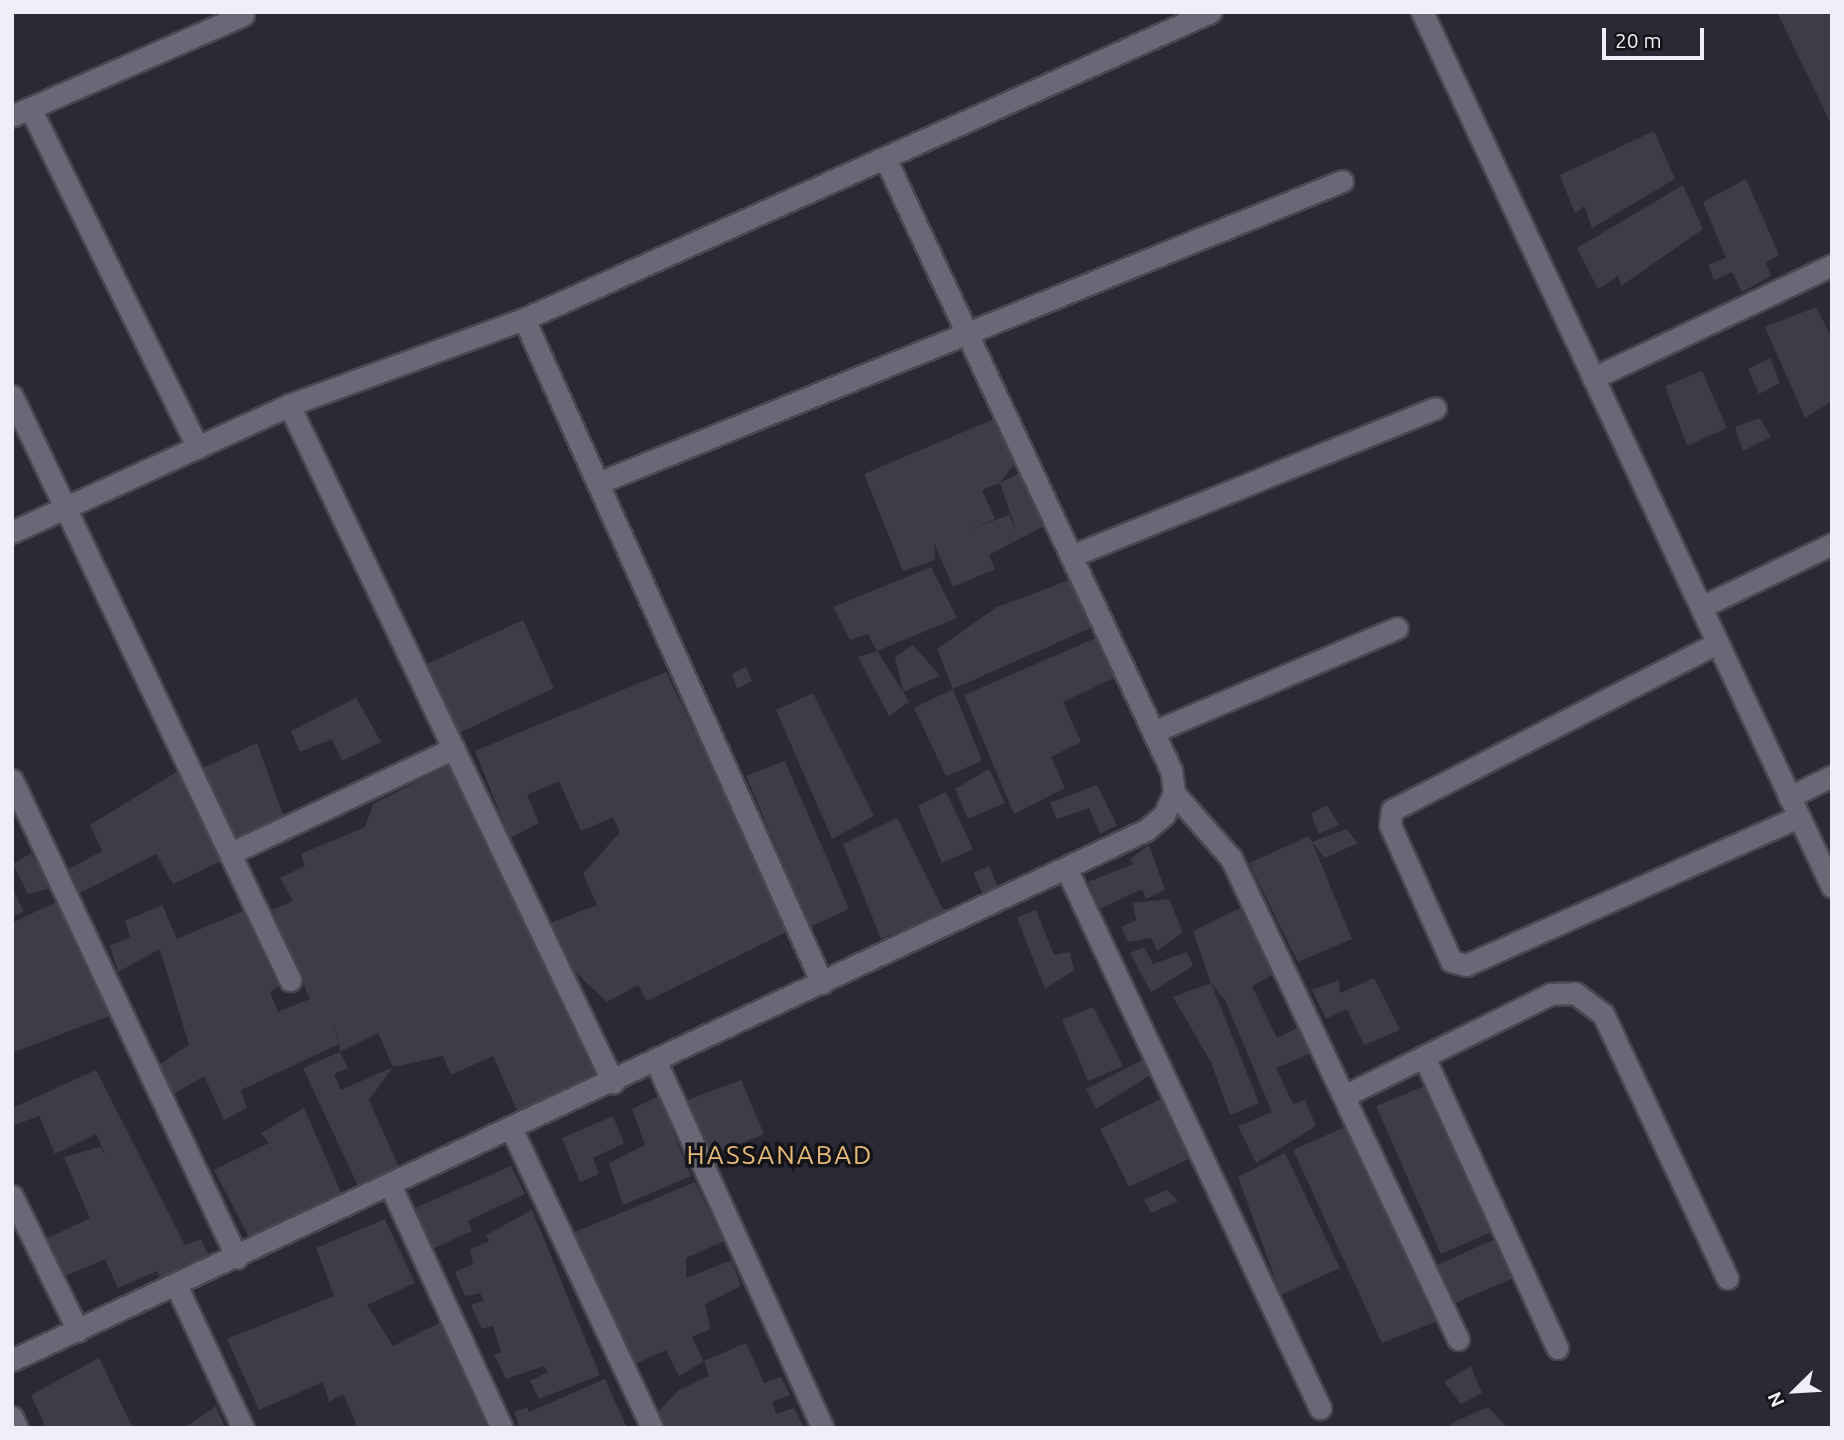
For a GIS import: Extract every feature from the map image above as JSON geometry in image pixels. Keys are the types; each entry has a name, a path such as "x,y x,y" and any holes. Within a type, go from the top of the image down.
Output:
{"street":[{"path":"12,532 289,405 524,319 1210,12"},
{"path":"1422,12 1832,887"},
{"path":"198,448 21,112 243,15"},
{"path":"885,158 1153,732 1174,793 1231,858 1458,1339"},
{"path":"598,483 1342,181"},
{"path":"1593,378 1832,265"},
{"path":"524,319 822,983"},
{"path":"12,396 290,979"},
{"path":"289,405 614,1082"},
{"path":"1071,556 1435,408"},
{"path":"1701,607 1832,544"},
{"path":"1153,732 1396,628"},
{"path":"1717,643 1392,810 1390,825 1451,961 1466,965 1799,817"},
{"path":"231,853 454,748"},
{"path":"1789,797 1832,776"},
{"path":"12,780 237,1258"},
{"path":"12,1360 391,1187 1146,830 1164,815 1174,793"},
{"path":"1066,868 1320,1408"},
{"path":"1344,1096 1550,995 1575,993 1603,1014 1727,1278"},
{"path":"1424,1057 1557,1348"},
{"path":"656,1062 823,1428"},
{"path":"512,1129 652,1428"},
{"path":"391,1187 502,1428"},
{"path":"12,1196 78,1331"},
{"path":"176,1285 243,1428"},
{"path":"12,1417 17,1428"}],"building":[{"path":"1777,12 1832,12 1832,126"},
{"path":"1654,131 1675,179 1592,228 1584,206 1575,214 1560,175"},
{"path":"1746,179 1779,255 1766,263 1771,276 1742,292 1732,272 1714,280 1708,265 1726,258 1703,202"},
{"path":"1683,185 1703,229 1621,286 1618,276 1598,289 1577,248"},
{"path":"1816,307 1832,338 1832,401 1805,418 1765,327"},
{"path":"1770,358 1780,383 1759,394 1748,369"},
{"path":"1702,371 1727,428 1687,446 1665,386"},
{"path":"1760,418 1771,437 1743,451 1735,427"},
{"path":"994,419 1014,464 1000,483 1019,473 1046,525 989,555 995,569 953,587 934,543 935,560 903,571 864,474","holes":["1000,483 1017,532 1009,515 968,530 995,519 982,490"]},
{"path":"931,567 957,618 877,651 868,634 850,640 833,607"},
{"path":"1072,579 1102,623 953,689 937,649 997,607"},
{"path":"523,620 554,688 459,733 427,664"},
{"path":"1096,638 1118,676 1063,702 1081,742 1051,757 1065,788 1014,814 964,695"},
{"path":"913,645 940,676 903,692 895,657"},
{"path":"877,651 909,702 889,716 858,657"},
{"path":"746,667 752,681 737,689 732,674"},
{"path":"666,672 791,930 647,1001 638,985 607,1002 570,967 550,923 597,905 583,874 620,832 613,817 581,831 559,781 527,795 539,823 510,838 475,751"},
{"path":"953,689 982,761 946,776 914,708"},
{"path":"813,693 874,816 832,839 776,710"},
{"path":"356,698 381,742 342,761 332,739 300,752 291,731"},
{"path":"257,743 284,817 242,848 192,773"},
{"path":"785,761 849,909 810,927 746,776"},
{"path":"449,765 604,1086 520,1117 493,1056 451,1075 443,1056 393,1067 378,1033 340,1052 339,1044 241,1090 247,1108 224,1120 204,1076 174,1094 157,1066 189,1045 160,949 118,972 110,946 130,937 125,921 162,905 177,939 243,911 279,986 270,992 278,1012 310,999 272,910 293,901 280,878 305,866 301,854 365,827 373,804"},
{"path":"989,769 1005,803 968,819 955,789"},
{"path":"178,771 221,861 173,884 156,854 78,894 67,870 102,851 90,825"},
{"path":"1097,785 1117,825 1100,834 1089,808 1057,819 1050,803"},
{"path":"946,792 973,849 942,863 918,806"},
{"path":"1327,805 1339,825 1319,834 1311,814"},
{"path":"897,818 945,913 881,939 843,844"},
{"path":"1346,829 1358,843 1325,858 1312,842"},
{"path":"1309,836 1352,939 1298,962 1249,863"},
{"path":"1149,845 1165,890 1146,899 1142,889 1100,909 1088,882 1133,864 1130,859"},
{"path":"31,853 51,888 28,894 13,864"},
{"path":"989,866 999,889 984,896 973,873"},
{"path":"12,888 24,912 12,917"},
{"path":"1169,899 1183,932 1157,951 1151,938 1128,942 1121,927 1136,920 1133,903"},
{"path":"58,901 112,1015 14,1052 12,923"},
{"path":"1244,906 1275,974 1252,986 1277,1038 1299,1027 1321,1049 1276,1068 1293,1104 1305,1100 1316,1126 1256,1163 1238,1126 1272,1112 1225,1000 1211,983 1193,931"},
{"path":"1036,910 1054,955 1070,952 1074,970 1045,989 1017,918"},
{"path":"1144,947 1153,964 1187,952 1193,966 1151,992 1130,953"},
{"path":"1374,978 1400,1030 1364,1045 1347,1009 1326,1019 1312,990 1339,980 1340,993"},
{"path":"1211,983 1259,1103 1230,1115 1211,1062 1173,997"},
{"path":"1093,1007 1123,1066 1088,1081 1062,1020"},
{"path":"340,1052 348,1068 334,1074 341,1090 393,1067 369,1100 401,1172 358,1186 303,1068"},
{"path":"1146,1058 1154,1073 1096,1109 1086,1089"},
{"path":"96,1070 185,1245 201,1239 209,1256 166,1290 157,1271 118,1288 105,1259 54,1281 44,1240 90,1218 64,1157 100,1147 106,1156 96,1134 55,1154 39,1116 12,1126 12,1108"},
{"path":"741,1080 764,1134 706,1158 682,1102"},
{"path":"1427,1085 1494,1231 1441,1254 1376,1106"},
{"path":"659,1096 691,1176 623,1205 609,1163 645,1145 632,1109"},
{"path":"1161,1099 1189,1159 1129,1187 1100,1129"},
{"path":"304,1108 343,1197 250,1239 214,1170 269,1143 261,1133"},
{"path":"613,1116 624,1143 593,1158 599,1174 580,1182 562,1138"},
{"path":"1347,1126 1435,1322 1382,1343 1293,1150"},
{"path":"1285,1153 1340,1268 1281,1295 1238,1177"},
{"path":"511,1166 525,1194 468,1221 472,1231 432,1249 415,1208"},
{"path":"695,1182 724,1241 686,1258 686,1278 732,1260 741,1286 705,1304 710,1329 692,1337 704,1361 679,1376 666,1350 635,1364 563,1237"},
{"path":"1167,1190 1178,1201 1151,1213 1144,1200"},
{"path":"532,1210 600,1375 539,1399 530,1381 548,1372 544,1366 506,1379 494,1355 501,1352 493,1326 482,1329 471,1305 484,1301 480,1293 465,1296 455,1272 473,1264 470,1250 489,1241 486,1235"},
{"path":"385,1219 415,1283 367,1305 393,1346 441,1322 488,1428 358,1428 343,1394 329,1402 323,1382 259,1410 227,1339 334,1296 316,1248"},
{"path":"1495,1239 1518,1276 1453,1304 1433,1267"},
{"path":"746,1343 764,1383 781,1377 790,1395 772,1402 776,1414 794,1408 804,1428 661,1428 656,1414 679,1390 709,1376 704,1361"},
{"path":"99,1358 133,1428 46,1428 31,1395"},
{"path":"1471,1366 1482,1393 1461,1404 1444,1382"},
{"path":"605,1379 627,1428 520,1428 514,1412 527,1407 529,1412"},
{"path":"216,1406 225,1428 184,1428"},
{"path":"1488,1407 1508,1428 1446,1428 1456,1421"}],"district":[{"name":"HASSANABAD","path":"780,1155"}]}
